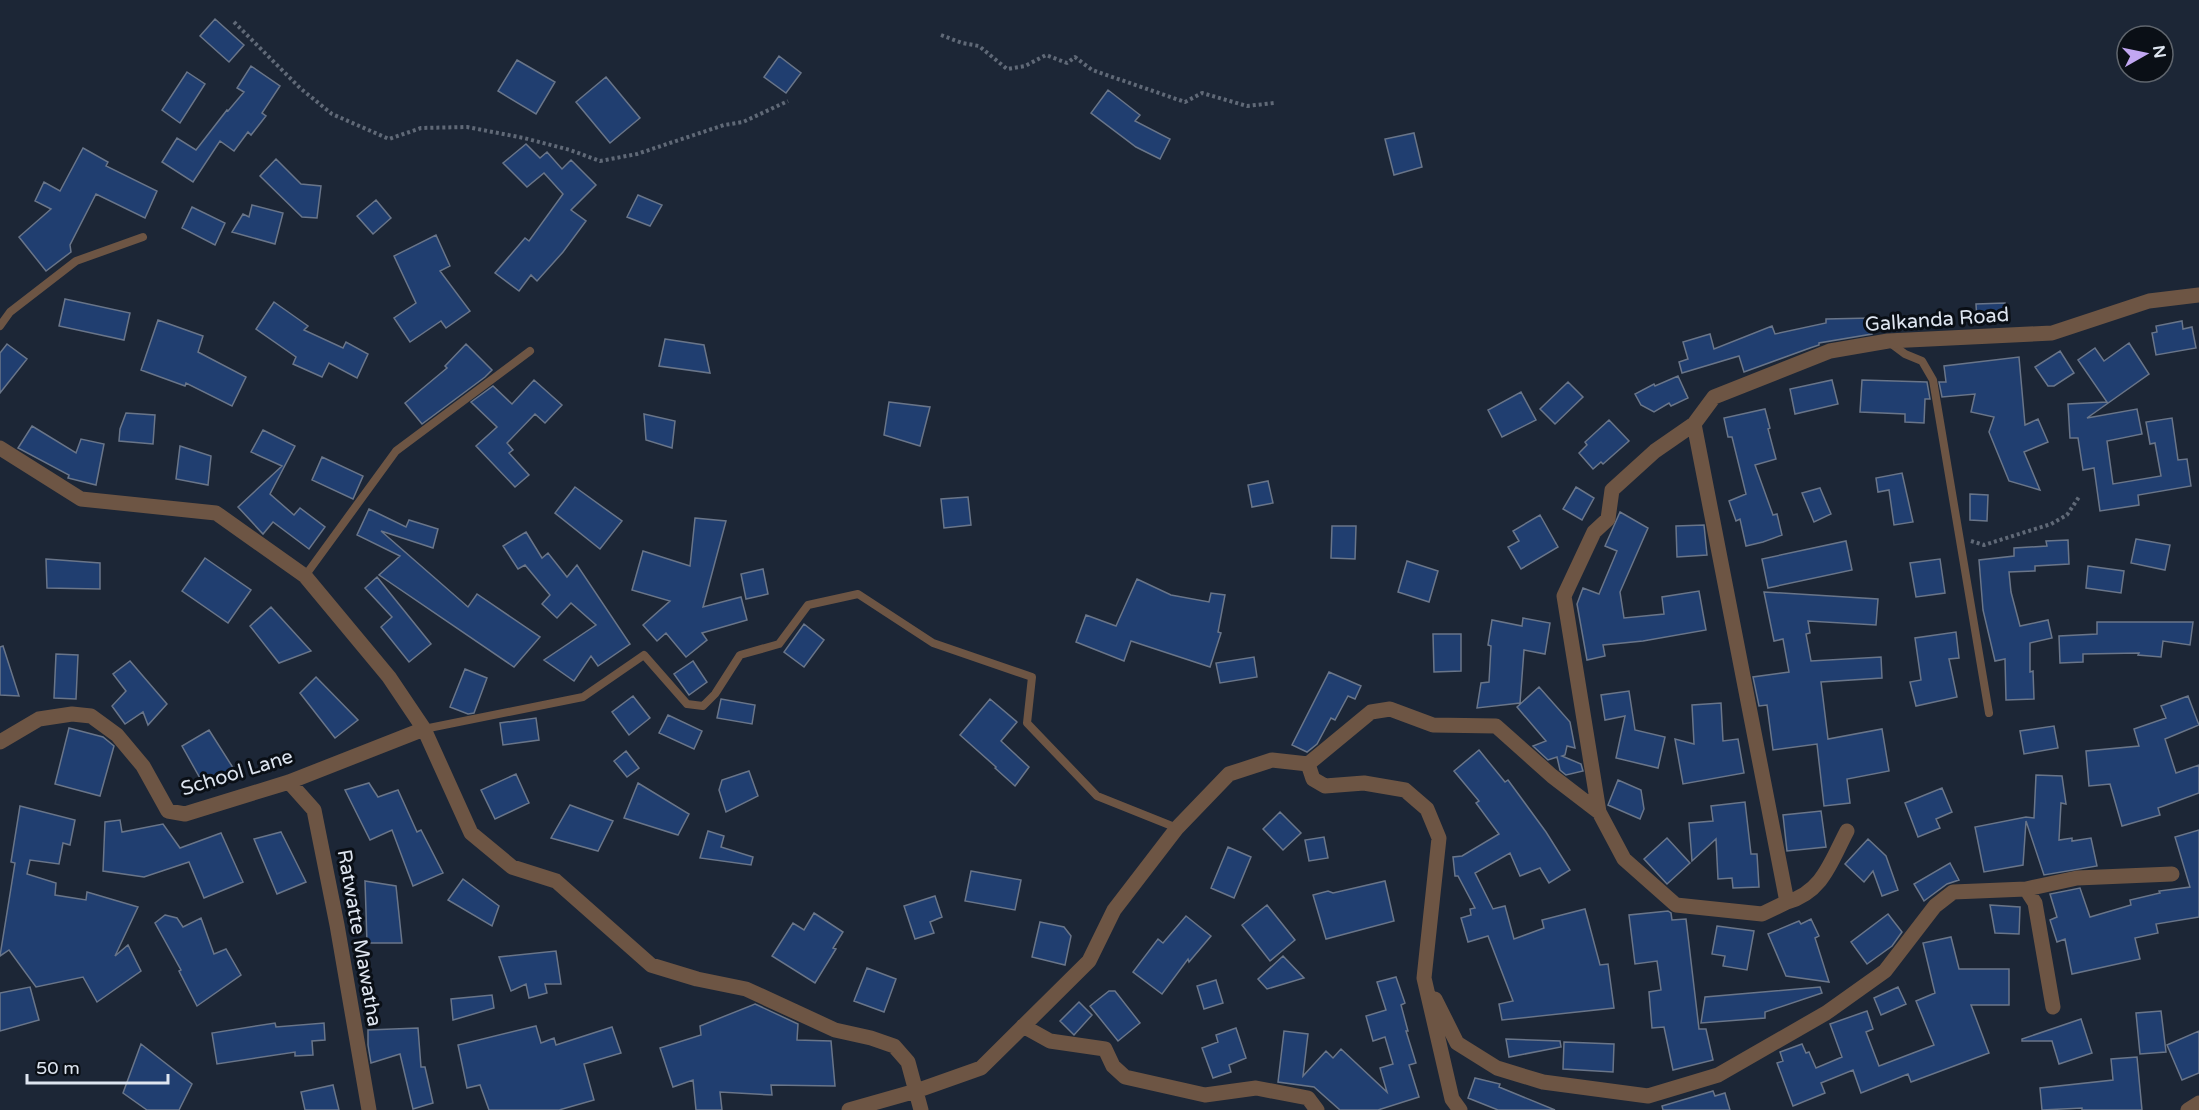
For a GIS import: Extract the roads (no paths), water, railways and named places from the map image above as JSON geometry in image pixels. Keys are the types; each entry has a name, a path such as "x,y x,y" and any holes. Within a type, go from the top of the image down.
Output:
{"street":[{"name":"Galkanda Road","path":"1599,812 1564,596 1594,532 1608,519 1612,490 1655,451 1694,424 1714,397 1830,351 1888,341 2052,333 2149,301 2199,295"},
{"path":"1694,424 1787,902"},
{"path":"0,448 81,499 216,513 305,576 390,677 424,729 471,833 512,867 556,881 651,965 697,979 746,989 835,1030 894,1046 908,1062 921,1110"},
{"path":"849,1110 916,1091 981,1068 1089,961 1114,910 1177,828 1229,774 1272,760 1308,764 1371,712 1390,709 1433,725 1496,726 1552,776 1599,812 1624,859 1676,905 1762,914 1802,897 1821,880 1846,831"},
{"name":"School Lane","path":"0,742 39,719 72,714 91,716 117,735 143,766 168,811 185,814 289,782 424,729"},
{"path":"1308,764 1313,780 1325,786 1364,783 1405,790 1427,809 1439,838 1424,978 1452,1099 1460,1110"},
{"name":"Ratwatte Mawatha","path":"289,782 314,810 337,925 369,1110"},
{"path":"1424,978 1457,1043 1497,1068 1543,1083 1648,1096 1718,1075 1826,1013 1885,971 1935,906 1953,892 2026,889 2077,878 2172,874"},
{"path":"2026,889 2035,903 2053,1007"},
{"path":"1023,1026 1050,1041 1105,1049 1113,1066 1125,1077 1204,1095 1256,1088 1308,1098 1317,1110"},
{"path":"2188,1110 2199,1103"}],"lane":[{"path":"0,326 10,312 76,261 143,237"},
{"path":"1888,341 1905,354 1922,361 1933,380 1989,713"},
{"path":"305,576 396,451 530,351"},
{"path":"424,729 583,697 644,655 687,704 703,706 715,694 740,655 779,644 808,605 858,594 933,643 1032,677 1027,723 1097,796 1177,828"}]}
